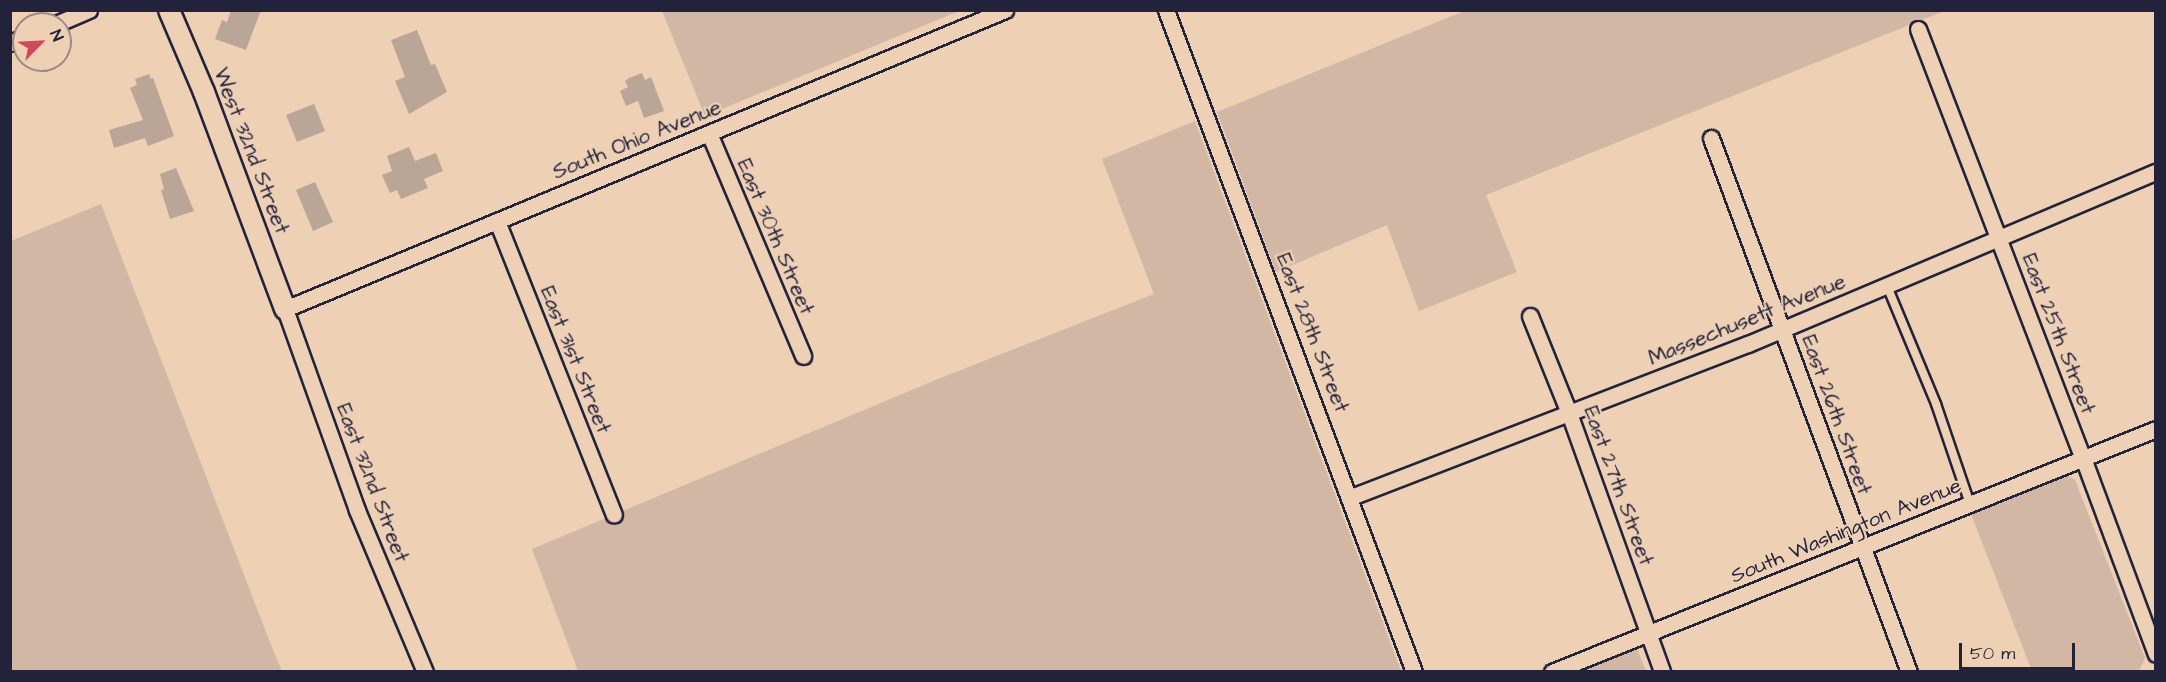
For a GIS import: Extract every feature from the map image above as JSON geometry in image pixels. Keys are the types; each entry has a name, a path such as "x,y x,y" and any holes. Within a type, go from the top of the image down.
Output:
{"street":[{"path":"72,17 89,10"},
{"name":"West 32nd Street","path":"169,10 204,92 285,309"},
{"name":"South Ohio Avenue","path":"285,309 1005,10"},
{"name":"East 28th Street","path":"1166,10 1351,497 1414,672"},
{"name":"East 25th Street","path":"1918,29 2156,654"},
{"name":"East 30th Street","path":"709,133 802,356"},
{"name":"East 26th Street","path":"1711,138 1909,672"},
{"name":"Massechusett Avenue","path":"1351,497 1782,330 2156,172"},
{"name":"East 31st Street","path":"497,221 614,515"},
{"name":"East 32nd Street","path":"285,309 357,510 425,672"},
{"name":"East 27th Street","path":"1530,316 1569,413 1662,672"},
{"name":"South Washington Avenue","path":"1552,672 2156,429"}],"lane":[{"path":"1887,286 1936,404 1970,504"}],"shaded area":[{"path":"662,11 959,11 705,116"},
{"path":"1464,11 1944,11 1486,195 1517,272 1419,311 1387,225 1276,272 1217,112"},
{"path":"1195,121 1401,671 578,671 532,549 938,379 1154,294 1102,159"},
{"path":"101,204 282,671 11,671 11,241"},
{"path":"2064,473 2075,480 2145,658 2140,669 2134,672 2032,671 1969,509"},
{"path":"1629,645 1638,651 1646,671 1564,672"}],"building":[{"path":"231,10 261,10 246,50 215,39 222,20 227,22"},
{"path":"417,30 431,65 435,64 447,92 409,114 395,81 405,77 391,40"},
{"path":"642,73 645,80 651,77 664,111 644,118 638,101 626,106 620,91 628,87 625,81"},
{"path":"149,74 151,79 153,78 174,136 148,146 145,138 114,148 109,130 143,120 130,88 137,85 135,79"},
{"path":"314,104 325,131 297,142 286,115"},
{"path":"409,147 415,161 436,153 443,171 424,179 428,188 401,199 397,190 390,193 382,175 392,171 387,156"},
{"path":"176,168 194,211 170,219 161,190 164,189 160,174"},
{"path":"315,182 333,222 313,231 296,190"}]}
